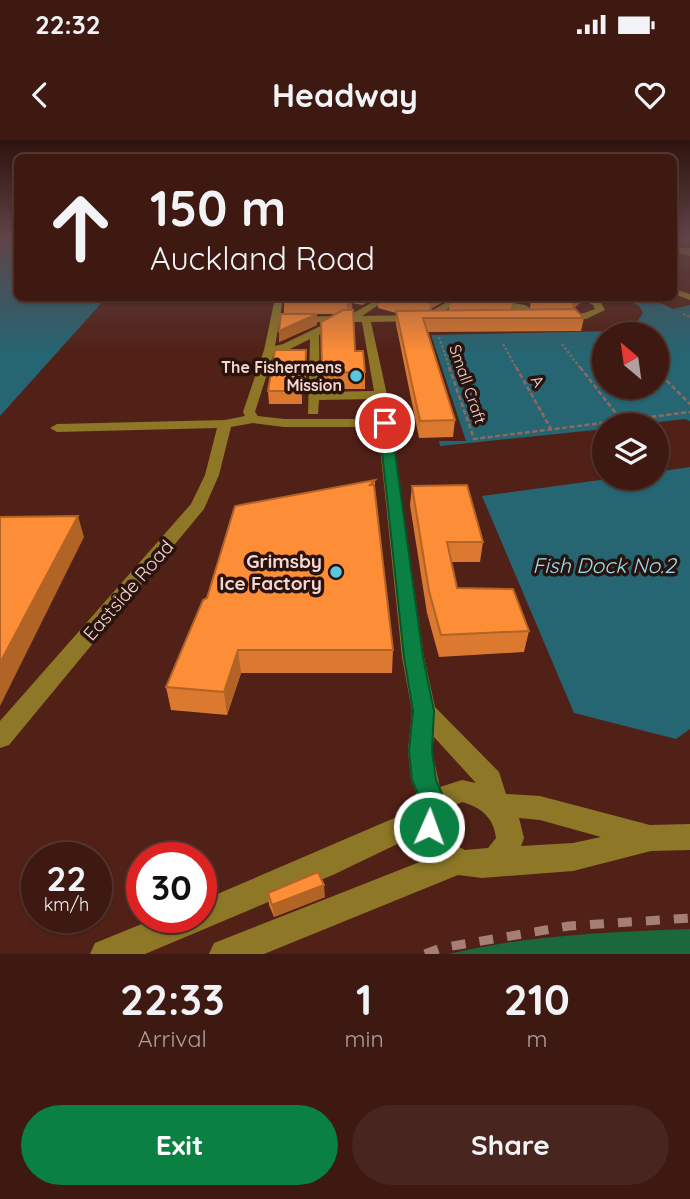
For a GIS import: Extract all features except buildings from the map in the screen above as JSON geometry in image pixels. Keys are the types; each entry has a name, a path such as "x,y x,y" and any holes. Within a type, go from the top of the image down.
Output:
{"street":[{"path":"253,419 249,412 270,350 278,301"},
{"path":"270,350 286,347 380,301"},
{"path":"436,318 436,312 454,301"},
{"path":"486,301 525,308"},
{"path":"532,318 509,317 534,301"},
{"path":"544,318 579,317 597,312 600,306 591,301"},
{"path":"275,320 309,315 347,319 449,317"},
{"path":"315,333 366,319"},
{"path":"366,319 381,395 414,657 424,711 420,751 432,811 432,837 447,855 458,861 479,864 573,857 651,838 690,837"},
{"path":"313,411 315,333"},
{"path":"313,396 381,395"},
{"path":"57,428 225,424 253,419 276,423 385,423"},
{"name":"Eastside Road","path":"0,738 159,555 198,506 212,475 225,424"},
{"path":"424,711 490,780 495,803 509,825 510,836 500,856 489,862"},
{"path":"217,909 314,869 432,811 451,793 462,791 484,796 495,803 540,808 651,838"},
{"path":"225,954 458,861"},
{"path":"106,954 157,933"}],"path":[{"path":"683,314 690,315"},
{"name":"Small Craft","path":"439,337 474,439 551,429"},
{"name":"A","path":"503,344 551,429"},
{"path":"562,344 616,413"},
{"path":"669,383 690,404"},
{"path":"669,415 690,412"},
{"path":"551,429 592,424"}],"green space":[{"path":"690,929 690,954 449,954 509,942 599,933"}],"water":[{"path":"0,276 14,276 14,301 103,301 0,416"},
{"path":"629,301 656,301 673,309 690,305 690,421 669,421 669,413 592,413 592,430 440,446 439,441 466,441 431,335 592,332 592,399 669,399 669,322 637,322 643,313 639,306"},
{"name":"Fish Dock No.2","path":"690,467 690,729 676,739 574,713 482,496 592,481 592,490 669,490 669,470"}],"railway":[{"path":"425,954 441,948 569,926 690,918"}],"place":[{"name":"The Fishermens Mission","path":"356,376"},
{"name":"Grimsby Ice Factory","path":"336,572"}],"route":[{"path":"385,423 414,657 424,711 420,751 424,780 435,805 429,816 429,827"}]}
